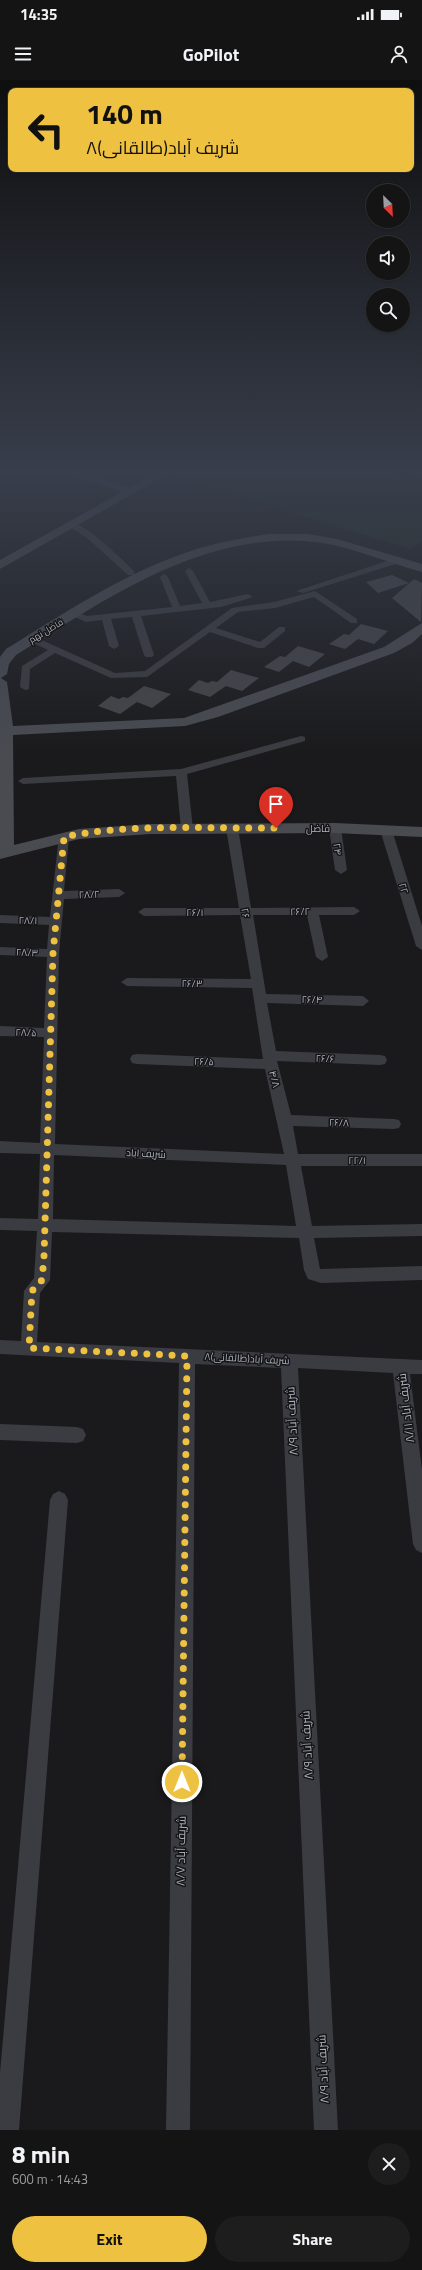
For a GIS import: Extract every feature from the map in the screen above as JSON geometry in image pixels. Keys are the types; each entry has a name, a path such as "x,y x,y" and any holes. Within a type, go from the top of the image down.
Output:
{"street":[{"path":"122,566 130,573"},
{"name":"فاضل نهم","path":"1,667 11,652 32,639 140,575 166,566"},
{"path":"282,597 381,566"},
{"path":"189,571 207,605"},
{"path":"164,577 177,609"},
{"path":"32,639 114,676 147,674 235,610 275,605 315,594 354,621"},
{"path":"73,614 86,618 177,609 248,597"},
{"path":"135,613 149,655"},
{"path":"106,616 114,646"},
{"path":"6,731 185,722 213,714 389,650 407,640 422,627"},
{"path":"210,629 261,646 282,629"},
{"path":"25,686 25,668 55,649"},
{"path":"0,682 6,731 3,853"},
{"path":"23,781 181,772 301,739"},
{"path":"181,772 187,829"},
{"name":"۲۶","path":"232,828 258,984 262,998"},
{"name":"فاضل","path":"3,853 79,834 142,829 335,828 422,832"},
{"name":"۲۴","path":"335,828 341,870"},
{"name":"۲۲","path":"386,830 422,946"},
{"path":"29,1348 32,1291 42,1280 52,1033 53,953 64,837"},
{"name":"۲۸/۲","path":"59,895 119,893"},
{"path":"312,911 322,958"},
{"name":"۲۶/۲","path":"246,912 354,911"},
{"name":"۲۶/۱","path":"144,912 246,912"},
{"name":"۲۸/۱","path":"0,919 56,921"},
{"name":"۲۸/۳","path":"0,951 53,953"},
{"name":"۲۶/۳","path":"127,982 258,984"},
{"name":"۲۶/۴","path":"262,998 363,1001"},
{"name":"۴/۸","path":"262,998 271,1060 285,1120 312,1270 314,1274 321,1276 422,1273"},
{"name":"۲۸/۵","path":"0,1031 52,1033"},
{"name":"۲۶/۵","path":"137,1058 271,1060"},
{"name":"۲۶/۶","path":"271,1060 380,1060"},
{"name":"۲۶/۸","path":"285,1120 394,1124"},
{"name":"شریف اباد","path":"0,1147 292,1160"},
{"name":"۲۲/۱","path":"292,1160 422,1160"},
{"path":"0,1224 305,1232 422,1230"},
{"name":"۸شریف آباد(طالقانی)","path":"0,1347 422,1367"},
{"name":"شریف آباد ۸/۷","path":"178,2130 187,1356"},
{"name":"شریف آباد ۸/۹","path":"289,1360 326,2130"},
{"name":"شریف آباد ۸/۱۱","path":"401,1367 422,1544"},
{"path":"0,1432 77,1435"},
{"path":"8,2130 59,1500"}],"building":[{"path":"392,575 409,583 378,593 366,582"},
{"path":"414,579 422,583 421,622 392,598"},
{"path":"361,624 388,631 374,644 358,639 345,649 329,644 344,634 349,635"},
{"path":"298,646 325,654 309,667 293,661 279,672 264,667 280,656 285,657"},
{"path":"231,670 259,678 242,691 226,686 210,697 188,690 199,680 208,683 212,681 217,682"},
{"path":"144,686 171,694 152,708 137,702 120,714 98,706 111,696 119,699 123,697 128,698"}],"route":[{"path":"182,1782 187,1356 29,1348 32,1291 41,1283 44,1257 52,1033 53,953 64,837 79,834 150,829 276,828"}]}
